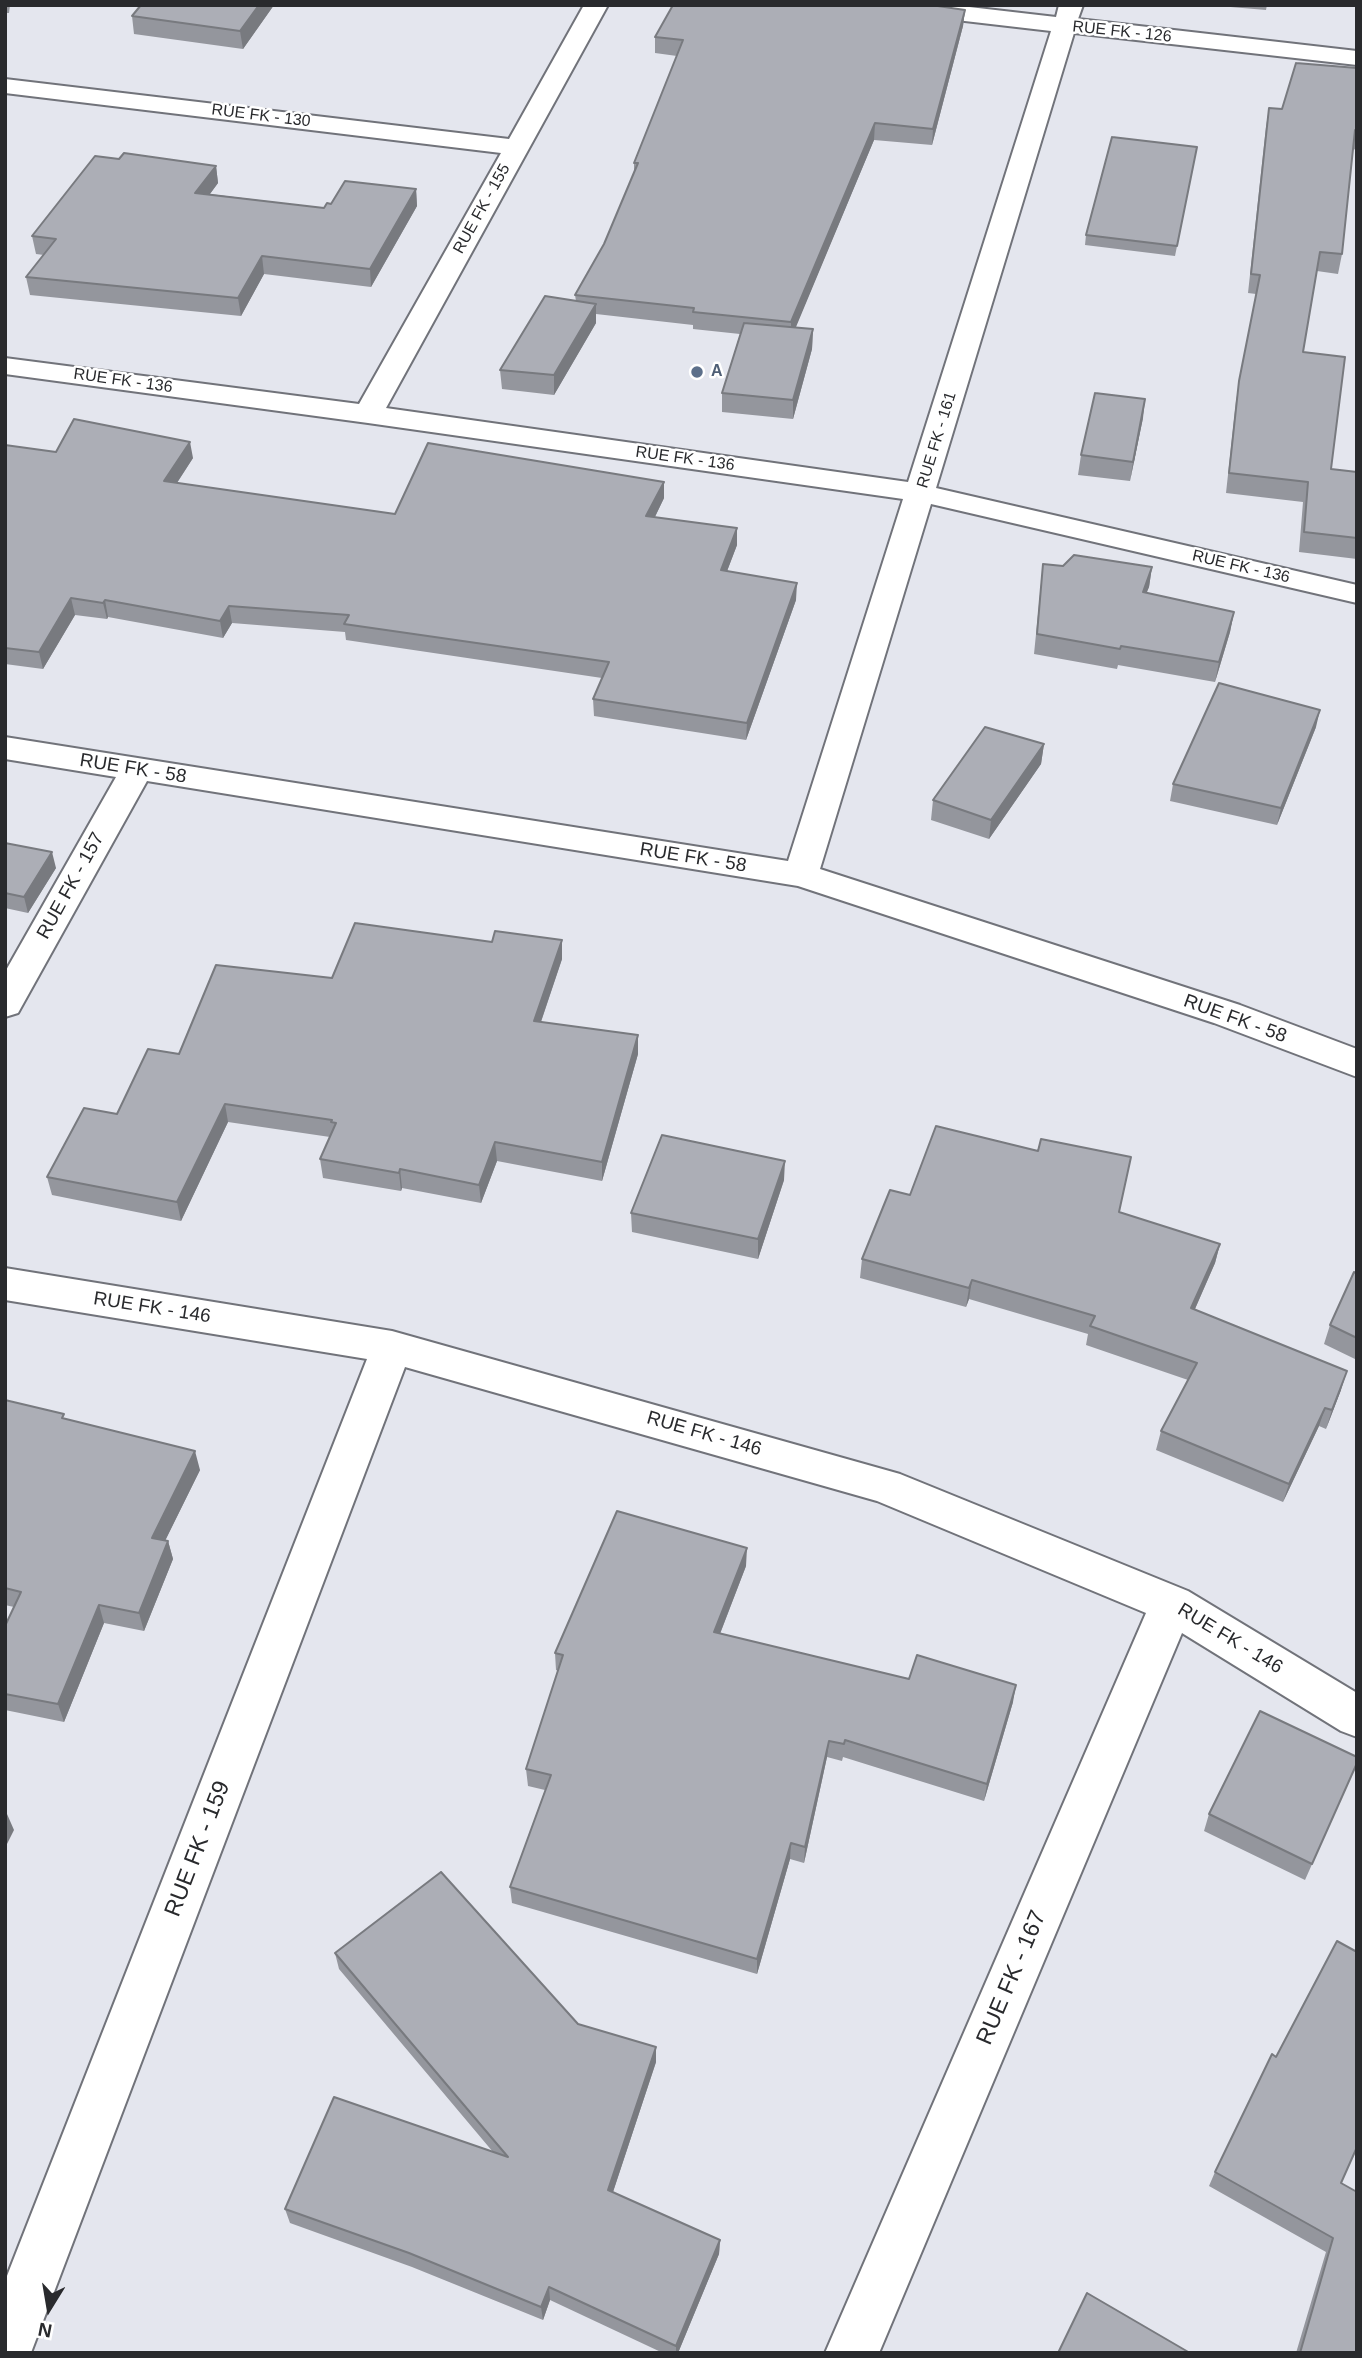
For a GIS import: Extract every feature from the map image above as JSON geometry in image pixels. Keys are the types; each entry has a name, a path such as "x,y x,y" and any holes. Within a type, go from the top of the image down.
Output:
{"street":[{"name":"RUE FK - 155","path":"368,414 596,5"},
{"name":"RUE FK - 126","path":"887,5 1068,15 1357,58"},
{"name":"RUE FK - 161","path":"801,875 1068,15"},
{"name":"RUE FK - 130","path":"5,86 516,146"},
{"name":"RUE FK - 136","path":"5,366 368,414 920,493 1357,594"},
{"name":"RUE FK - 58","path":"5,748 801,875 1227,1014 1357,1064"},
{"name":"RUE FK - 157","path":"5,1003 137,769"},
{"name":"RUE FK - 146","path":"5,1284 392,1347 885,1486 1172,1604 1357,1717"},
{"name":"RUE FK - 159","path":"6,2349 392,1347"},
{"name":"RUE FK - 167","path":"852,2353 1172,1604"},
{"path":"6,2349 19,2353"}],"building":[{"path":"141,5 259,5 240,31 132,16"},
{"path":"673,5 931,5 965,10 933,129 875,123 791,322 693,312 694,308 575,295 604,244 638,163 634,163 683,40 655,37"},
{"path":"1296,63 1357,68 1357,130 1342,254 1320,252 1303,352 1345,357 1331,469 1357,472 1357,538 1304,532 1308,482 1229,473 1239,381 1260,275 1251,274 1269,108 1282,109"},
{"path":"1112,137 1197,147 1177,246 1086,235"},
{"path":"124,153 216,166 195,193 324,208 327,203 331,204 345,181 416,189 370,269 262,256 238,298 26,277 56,239 32,236 95,156 119,159"},
{"path":"545,296 596,304 554,375 500,370"},
{"path":"744,323 813,329 793,400 722,393"},
{"path":"1095,393 1145,399 1133,462 1081,455"},
{"path":"74,419 190,442 164,481 395,514 428,443 664,482 646,516 737,528 721,570 797,583 747,723 593,699 609,662 344,624 349,615 229,606 220,621 105,600 103,603 71,598 39,652 5,648 5,445 56,452"},
{"path":"1074,555 1152,567 1143,592 1234,612 1219,662 1121,646 1120,649 1037,634 1043,564 1063,566"},
{"path":"1219,683 1320,710 1281,808 1173,784"},
{"path":"985,727 1044,744 991,820 933,800"},
{"path":"5,843 52,852 24,897 5,893"},
{"path":"355,923 492,942 495,931 562,940 534,1021 638,1035 602,1162 495,1142 479,1185 400,1169 399,1173 320,1159 336,1123 331,1122 332,1120 225,1104 177,1202 47,1177 84,1108 117,1114 148,1049 179,1054 216,965 332,978"},
{"path":"936,1126 1038,1151 1041,1139 1131,1157 1119,1212 1220,1244 1191,1308 1347,1371 1332,1410 1325,1408 1289,1484 1161,1431 1197,1363 1090,1326 1095,1316 972,1280 969,1288 862,1259 890,1190 910,1195"},
{"path":"662,1135 785,1161 758,1239 631,1213"},
{"path":"1354,1272 1357,1274 1357,1338 1330,1325"},
{"path":"5,1400 64,1414 62,1418 195,1451 152,1538 168,1541 139,1613 99,1605 58,1704 5,1694 5,1626 21,1592 5,1588"},
{"path":"617,1511 747,1548 714,1632 909,1679 917,1655 1016,1685 987,1784 845,1740 844,1744 829,1741 805,1847 791,1843 757,1959 510,1887 551,1775 526,1769 563,1655 555,1653"},
{"path":"1260,1711 1357,1757 1357,1763 1312,1864 1209,1814"},
{"path":"441,1872 578,2024 656,2047 608,2190 720,2240 676,2346 549,2287 541,2307 409,2253 285,2209 334,2097 508,2157 335,1953"},
{"path":"1337,1941 1357,1952 1357,2147 1341,2183 1357,2192 1357,2353 1300,2353 1333,2238 1215,2172 1272,2054 1276,2057"},
{"path":"1087,2293 1190,2353 1058,2353"}],"place":[{"name":"A","path":"697,372"}]}
